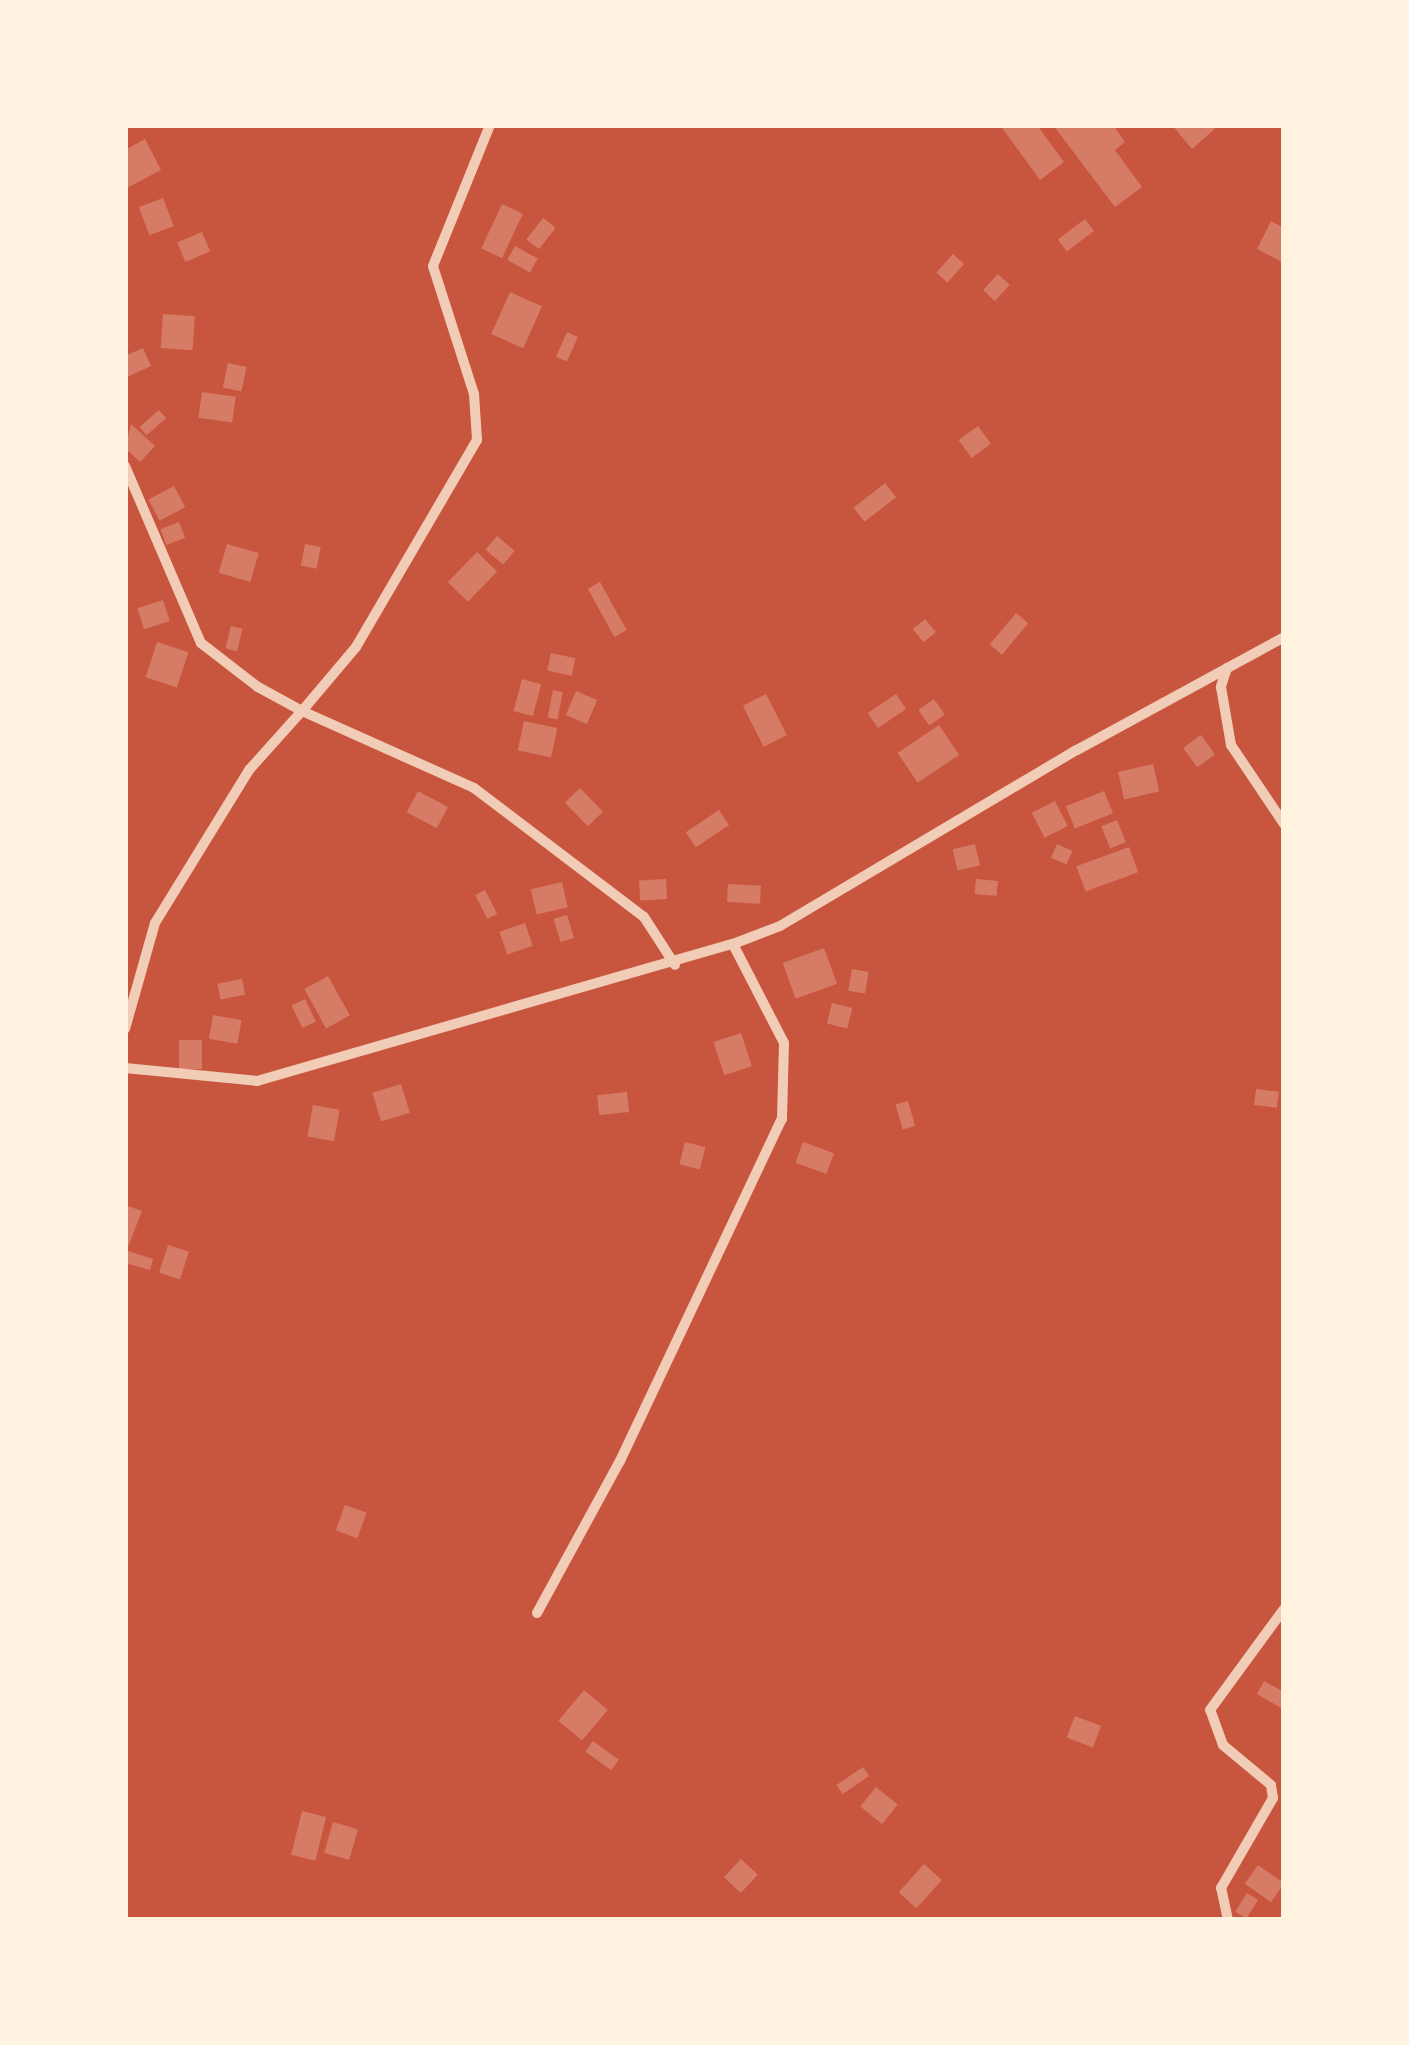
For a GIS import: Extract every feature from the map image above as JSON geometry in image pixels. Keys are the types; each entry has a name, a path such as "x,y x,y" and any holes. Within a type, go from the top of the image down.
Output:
{"street":[{"path":"125,1029 154,923 238,785 356,647 477,440 474,394 433,266 490,125"},
{"path":"125,466 201,642 258,687 302,711 474,788 644,917 675,965"},
{"path":"125,1068 257,1081 675,965 732,944 780,926 1284,637"},
{"path":"1227,668 1221,686 1231,745 1284,824"},
{"path":"537,1613 620,1461 782,1119 784,1043 732,944"},
{"path":"1228,1920 1221,1888 1273,1798 1271,1785 1224,1745 1210,1710 1284,1609"}],"building":[{"path":"1000,125 1037,125 1064,162 1040,180"},
{"path":"1053,125 1113,125 1125,142 1115,150 1142,187 1115,207"},
{"path":"1172,125 1219,125 1192,149"},
{"path":"145,139 161,170 125,189 125,150"},
{"path":"163,198 174,226 149,235 139,207"},
{"path":"502,204 523,214 502,258 481,248"},
{"path":"543,218 556,228 539,249 526,239"},
{"path":"1085,219 1094,231 1067,251 1058,239"},
{"path":"1271,221 1284,228 1284,263 1257,249"},
{"path":"202,232 210,251 185,262 177,243"},
{"path":"515,246 538,259 530,273 507,260"},
{"path":"953,254 964,264 947,283 936,273"},
{"path":"998,274 1010,285 995,301 983,290"},
{"path":"510,292 542,306 523,348 491,334"},
{"path":"163,314 195,316 193,350 161,348"},
{"path":"567,332 578,337 567,362 556,357"},
{"path":"143,348 151,366 125,378 125,356"},
{"path":"228,363 247,367 241,391 223,387"},
{"path":"202,392 236,397 232,422 198,418"},
{"path":"159,410 166,418 147,435 139,427"},
{"path":"131,424 155,446 140,462 125,448"},
{"path":"978,426 991,444 972,458 959,440"},
{"path":"885,483 896,497 865,522 853,508"},
{"path":"174,486 185,507 160,521 148,500"},
{"path":"179,522 185,538 166,545 160,529"},
{"path":"497,536 515,551 503,565 485,550"},
{"path":"227,544 259,553 250,582 219,573"},
{"path":"305,544 321,547 317,569 301,566"},
{"path":"477,552 497,571 468,602 448,582"},
{"path":"600,582 627,630 614,637 588,589"},
{"path":"163,600 170,621 144,629 137,608"},
{"path":"1016,613 1028,623 1002,655 990,644"},
{"path":"925,619 936,632 924,642 913,629"},
{"path":"231,626 243,629 237,651 225,648"},
{"path":"157,642 188,652 177,687 146,677"},
{"path":"551,653 575,658 572,676 547,671"},
{"path":"522,679 541,684 533,716 513,711"},
{"path":"553,690 563,692 557,719 548,717"},
{"path":"576,691 597,700 587,724 566,715"},
{"path":"766,694 787,735 764,747 743,706"},
{"path":"896,694 906,709 878,728 868,713"},
{"path":"934,699 945,715 929,725 918,710"},
{"path":"524,721 557,728 551,757 518,750"},
{"path":"939,725 959,755 918,783 898,753"},
{"path":"1201,735 1215,754 1197,767 1183,748"},
{"path":"1153,764 1159,791 1124,799 1118,772"},
{"path":"580,788 603,812 588,826 565,803"},
{"path":"418,791 448,807 437,828 407,812"},
{"path":"1104,791 1113,813 1075,829 1066,806"},
{"path":"1055,801 1068,826 1045,838 1032,813"},
{"path":"719,810 729,825 696,847 686,832"},
{"path":"1117,820 1126,842 1110,849 1101,826"},
{"path":"975,844 980,865 958,871 953,849"},
{"path":"1057,844 1073,851 1066,865 1051,858"},
{"path":"1129,847 1138,872 1086,892 1076,866"},
{"path":"666,879 667,899 640,900 639,880"},
{"path":"976,879 998,881 997,896 975,894"},
{"path":"562,882 568,907 537,915 531,889"},
{"path":"728,884 761,886 760,904 727,902"},
{"path":"485,890 497,914 487,919 475,895"},
{"path":"567,915 574,938 561,942 554,919"},
{"path":"525,923 533,946 507,954 499,932"},
{"path":"824,948 837,984 796,999 783,963"},
{"path":"852,969 869,972 865,994 848,991"},
{"path":"328,976 350,1015 326,1028 304,989"},
{"path":"242,979 245,995 221,999 217,984"},
{"path":"305,999 316,1021 302,1028 292,1006"},
{"path":"832,1003 852,1008 847,1028 827,1023"},
{"path":"213,1015 242,1020 237,1044 209,1039"},
{"path":"741,1033 752,1066 724,1075 713,1042"},
{"path":"179,1040 202,1040 202,1069 179,1069"},
{"path":"401,1084 410,1113 381,1121 372,1093"},
{"path":"1256,1089 1279,1092 1277,1108 1254,1105"},
{"path":"627,1092 629,1112 599,1115 597,1095"},
{"path":"908,1101 915,1126 903,1130 896,1105"},
{"path":"313,1105 340,1110 334,1141 307,1137"},
{"path":"685,1142 705,1147 700,1169 679,1164"},
{"path":"803,1142 834,1153 826,1174 795,1163"},
{"path":"125,1205 142,1211 128,1247 125,1246"},
{"path":"168,1245 189,1252 180,1279 159,1273"},
{"path":"125,1250 153,1259 150,1270 125,1263"},
{"path":"345,1505 367,1513 357,1538 336,1530"},
{"path":"1264,1681 1284,1692 1281,1708 1257,1694"},
{"path":"584,1690 608,1710 582,1741 558,1721"},
{"path":"1075,1716 1101,1726 1093,1748 1067,1737"},
{"path":"593,1741 619,1760 611,1770 585,1752"},
{"path":"863,1767 869,1776 843,1794 836,1785"},
{"path":"876,1787 898,1805 882,1824 860,1806"},
{"path":"302,1811 326,1817 315,1861 291,1855"},
{"path":"333,1822 358,1829 349,1860 324,1853"},
{"path":"741,1859 758,1875 741,1893 724,1877"},
{"path":"924,1864 942,1880 916,1908 899,1892"},
{"path":"1258,1865 1284,1883 1271,1902 1245,1884"},
{"path":"1247,1893 1258,1900 1246,1919 1235,1912"}]}
